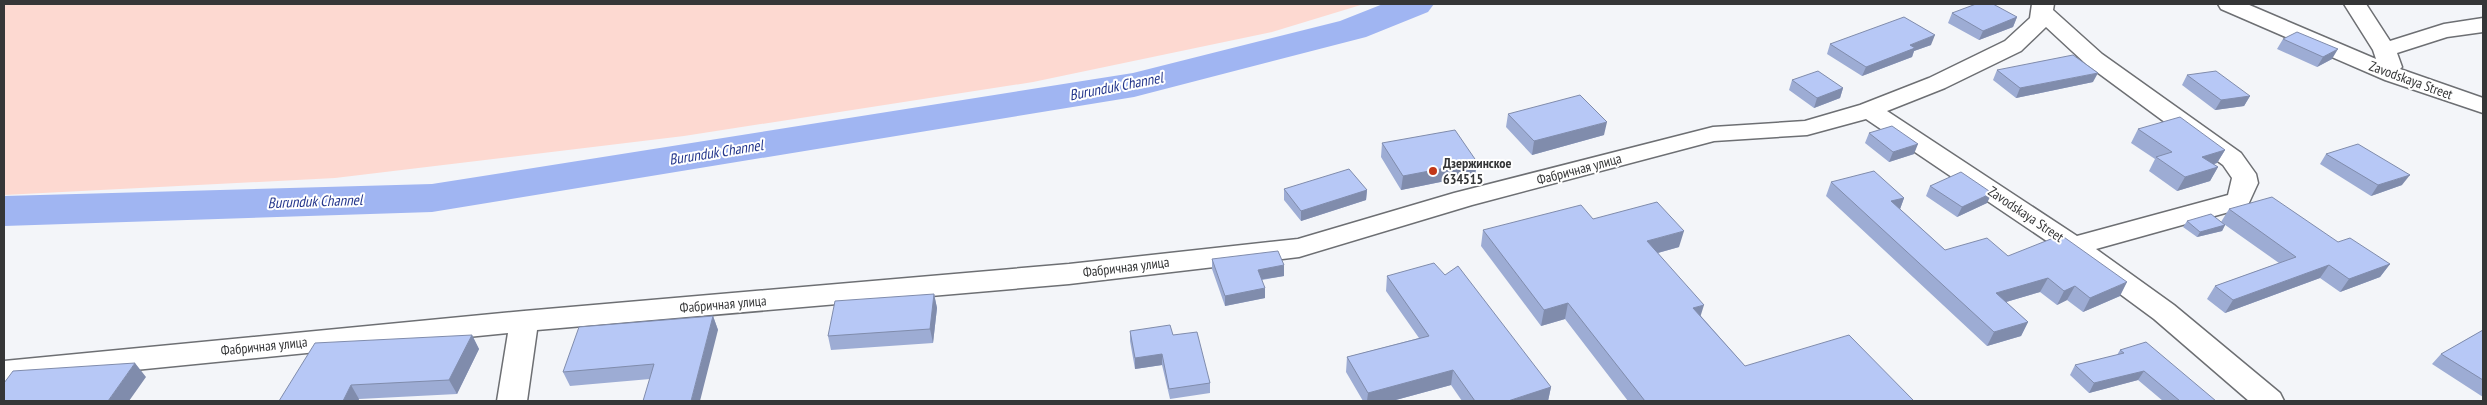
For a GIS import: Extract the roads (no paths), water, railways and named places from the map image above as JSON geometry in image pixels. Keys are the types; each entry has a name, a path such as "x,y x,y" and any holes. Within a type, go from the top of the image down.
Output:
{"street":[{"name":"Zavodskaya Street","path":"2229,4 2393,75 2483,106"},
{"path":"2355,4 2384,50 2393,75"},
{"path":"1869,110 1937,84 2013,46 2041,20 2043,9"},
{"path":"2043,9 2094,59 2232,159 2242,172 2245,180 2246,188 2238,201 2074,246"},
{"path":"2384,50 2444,31 2483,25"},
{"name":"Zavodskaya Street","path":"1869,110 2074,246 2164,312 2270,401"},
{"name":"Фабричная улица","path":"4,372 524,321 1070,274 1299,248 1463,199 1713,134 1807,128 1869,110"},
{"path":"512,401 524,321"}],"waterway":[{"name":"Burunduk Channel","path":"4,211 432,198 1134,85 1353,29 1415,4"}],"place":[{"name":"Дзержинское 634515","path":"1433,171"}]}
